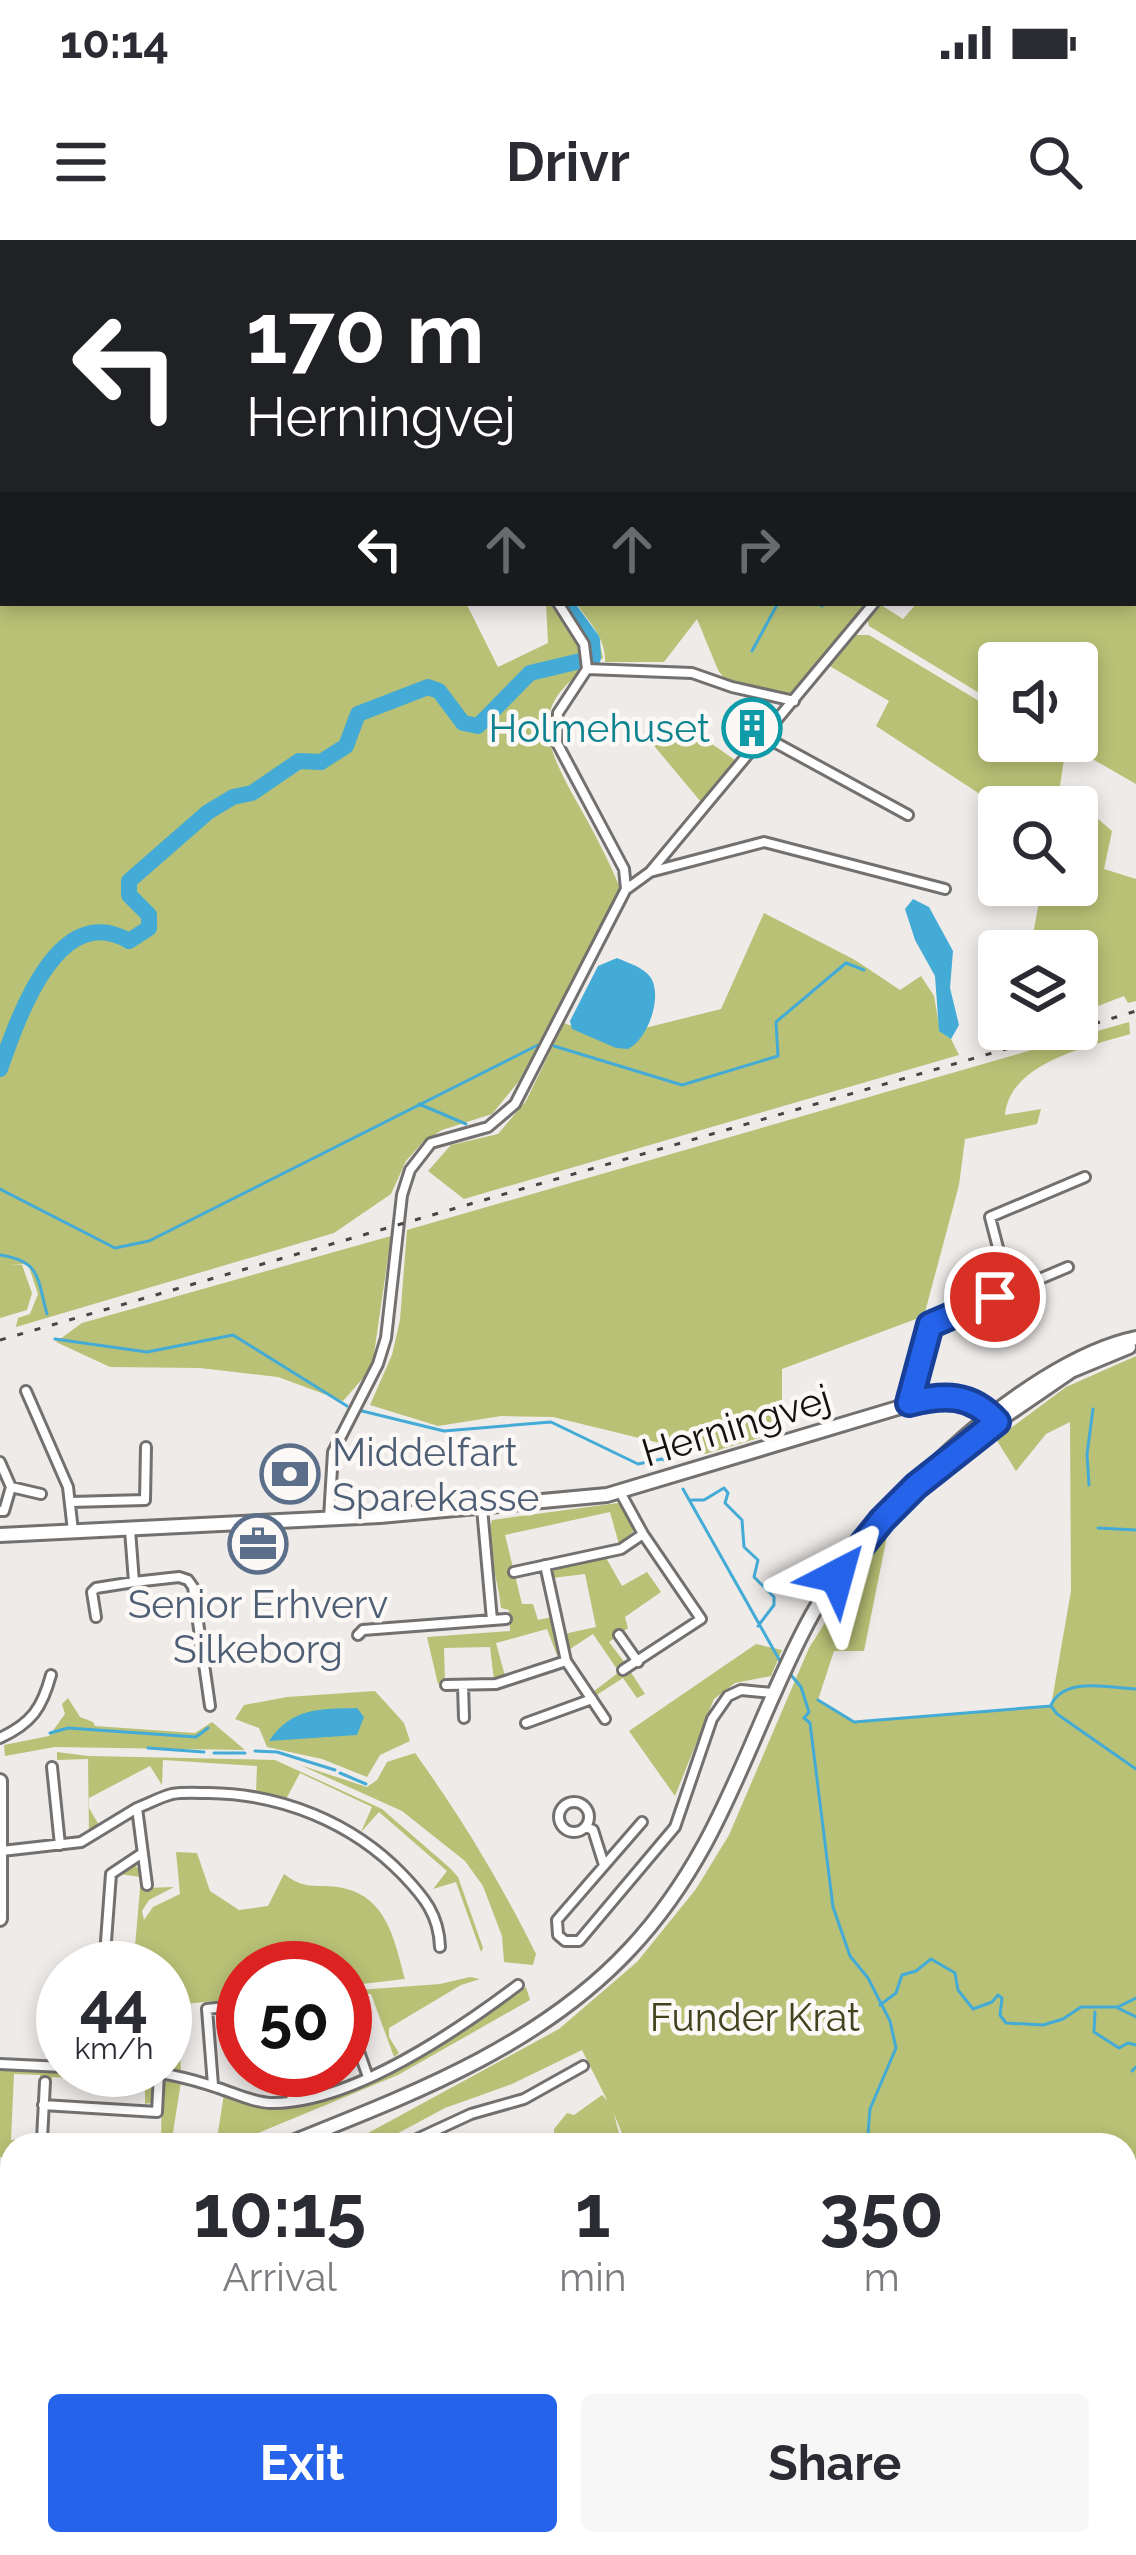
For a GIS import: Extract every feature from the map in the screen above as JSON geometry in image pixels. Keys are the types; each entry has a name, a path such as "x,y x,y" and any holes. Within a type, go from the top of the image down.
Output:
{"main road":[{"path":"314,2133 508,2046 600,1978 672,1899 720,1821 808,1621 882,1520 994,1419 1071,1371 1136,1342"},
{"name":"Herningvej","path":"0,1535 482,1508 620,1492 931,1398 963,1398 994,1419"},
{"path":"0,1781 0,1919"}],"street":[{"path":"560,606 586,653 587,669 558,713 557,743 624,869 626,890"},
{"path":"328,1518 333,1452 386,1339 402,1195 410,1169 431,1143 488,1126 515,1104 626,890 650,872 872,606"},
{"path":"587,669 692,673 794,701"},
{"path":"765,737 908,815"},
{"path":"650,872 764,842 945,889"},
{"path":"1010,1290 990,1216 1085,1178"},
{"path":"909,1403 930,1325 1068,1267"},
{"path":"26,1391 68,1487 73,1531"},
{"path":"71,1502 145,1500 146,1447"},
{"path":"0,1462 10,1487 4,1511 0,1511"},
{"path":"10,1487 41,1494"},
{"path":"620,1492 701,1619 623,1670"},
{"path":"482,1508 492,1620"},
{"path":"130,1528 134,1582"},
{"path":"514,1572 621,1549 644,1534"},
{"path":"545,1565 566,1661 604,1719"},
{"path":"96,1617 92,1592 96,1588 179,1577 188,1580 193,1587 210,1706"},
{"path":"358,1635 363,1630 506,1619"},
{"path":"619,1635 638,1662"},
{"path":"446,1685 496,1684 566,1661"},
{"path":"0,1738 31,1720 45,1700 51,1675"},
{"path":"463,1685 464,1718"},
{"path":"642,1822 557,1920 557,1935 565,1941 579,1941 675,1827 719,1706 741,1690 775,1694"},
{"path":"526,1723 592,1699"},
{"path":"52,1767 60,1845"},
{"path":"2,1851 81,1842 136,1808 174,1793 224,1793 295,1807 360,1838 419,1891 435,1915 440,1947"},
{"path":"586,1827 589,1815 582,1804 570,1802 562,1807 562,1827 574,1832 586,1827 593,1830 604,1865"},
{"path":"136,1808 147,1885"},
{"path":"106,1941 111,1874 141,1854"},
{"path":"372,2075 460,2028 503,1989 518,1984"},
{"path":"213,2086 207,2009 216,2008"},
{"path":"0,2064 36,2066"},
{"path":"430,2133 471,2114 524,2099 584,2066"},
{"path":"192,2081 268,2104 313,2097"},
{"path":"41,2133 44,2097"},
{"path":"43,2105 157,2112 158,2097"}],"green space":[{"path":"0,606 468,606 498,667 548,643 546,606 570,606 598,636 603,658 562,690 552,706 550,740 565,781 620,888 519,1081 492,1114 442,1130 423,1142 406,1161 391,1194 334,1233 16,1327 18,1318 30,1314 38,1294 28,1264 10,1265 22,1265 32,1293 27,1310 0,1318"},
{"path":"578,606 868,606 793,696 729,685 697,619 664,662 605,662 600,638"},
{"path":"876,606 903,619 914,606 1136,606 1136,784 1098,762 1098,642 978,642 978,692 869,626 867,618"},
{"path":"856,635 869,635 978,700 978,762 1064,762 1060,786 978,786 978,793 876,726 889,701 828,665"},
{"path":"680,722 738,762 701,802 650,741"},
{"path":"1098,819 1112,831 1104,869 1136,879 1136,1001 1128,1003 1124,996 1098,1006 1098,930 1034,930 1038,906 1098,906"},
{"path":"764,913 855,960 900,990 921,976 934,996 940,1031 951,1039 959,1055 464,1199 428,1171 451,1145 498,1134 526,1101 564,1023 630,1048 641,1029 721,1009"},
{"path":"1129,1022 1130,1034 1098,1044 1098,1031"},
{"path":"1032,1050 1076,1050 1036,1070 1010,1097 1005,1115 1041,1109 1037,1124 965,1139 959,1185 924,1316 782,1369 782,1431 705,1454 553,1417 501,1416 438,1426 370,1405 392,1355 400,1320 407,1230"},
{"path":"391,1236 372,1368 343,1401 278,1377 200,1368 110,1367 56,1342 82,1323"},
{"name":"Funder Krat","path":"1136,1356 1136,2133 622,2133 614,2114 619,2133 554,2133 567,2113 574,2115 602,2095 607,2100 582,2050 398,2133 368,2133 559,2029 637,1962 696,1889 729,1835 809,1648 887,1536 864,1651 834,1651 818,1700 854,1722 1051,1706 1071,1591 1070,1422 1046,1434 1016,1471 996,1439 1066,1387"},
{"path":"618,1503 636,1529 619,1544 610,1512 505,1535 522,1604 533,1604 538,1620 552,1617 558,1658 547,1629 496,1643 505,1676 494,1680 490,1647 444,1648 445,1682 438,1684 427,1637 510,1631 509,1610 501,1608 491,1553 492,1520"},
{"path":"605,1556 622,1586 647,1572 661,1592 625,1617 628,1628 609,1642 625,1663 620,1667 624,1673 630,1671 645,1694 637,1698 623,1678 595,1696 593,1692 619,1672 593,1634 567,1651 564,1634 596,1627 585,1574 552,1578 554,1567"},
{"path":"756,1644 782,1650 771,1676 735,1683 714,1699 675,1796 629,1731"},
{"path":"375,1691 404,1723 410,1741 380,1755 367,1777 322,1759 267,1747 259,1728 235,1719 244,1705"},
{"path":"68,1698 80,1717 95,1726 195,1733 212,1722 245,1750 55,1747 5,1756 4,1745 49,1736 65,1714 62,1704"},
{"path":"57,1752 275,1760 382,1809 458,1877 483,1948 481,1952 456,1882 433,1889 447,1871 379,1812 361,1832 372,1807 300,1773 286,1799 256,1793 257,1766 163,1760 162,1785 150,1766 89,1798 99,1825 89,1833 88,1759 57,1760"},
{"path":"415,1753 508,1901 536,1954 533,1965 504,1962 502,1936 483,1886 465,1861 402,1811 300,1765 367,1787 387,1762"},
{"path":"176,1852 197,1853 210,1891 239,1910 268,1906 284,1874 304,1884 354,1891 386,1921 405,1979 372,1983 372,1941 216,1941 216,2001 192,2003 192,1941 135,1941 141,1877 119,1874 134,1864 141,1872 144,1888 174,1887 149,1900 142,1911 144,1920 153,1907 180,1894"},
{"path":"480,1979 461,1985 389,2028 399,2053 394,2057 372,1989"},
{"path":"526,1987 530,2000 398,2075 372,2086 372,2077 463,2031"},
{"path":"0,2068 36,2071 36,2075 14,2074 11,2133 0,2133"},
{"path":"162,2097 179,2097 173,2133 161,2133"},
{"path":"224,2097 268,2108 345,2097 258,2133 218,2133"}],"water":[{"path":"913,899 929,907 953,951 950,988 959,1025 951,1039 939,1031 935,976 905,909"},
{"path":"617,958 644,971 654,986 651,1018 628,1049 572,1029 570,1021 598,966"},
{"path":"357,1708 364,1717 357,1735 269,1741 297,1716"}],"waterway":[{"path":"0,1069 45,970 81,936 104,932 129,941 149,928 149,915 129,895 129,881 208,812 233,797 252,793 299,761 321,762 346,746 358,714 428,687 439,691 463,723 478,726 530,673 593,658 592,640 567,606"},
{"path":"752,651 776,606"},
{"path":"554,1046 682,1085 778,1056 776,1022 846,963 864,970"},
{"path":"0,1189 115,1248 149,1241 538,1045"},
{"path":"419,1104 466,1124"},
{"path":"0,1255 23,1262 35,1273 47,1314"},
{"path":"55,1339 147,1352 233,1335 347,1406"},
{"path":"1089,1485 1087,1454 1093,1409"},
{"path":"362,1411 444,1431 551,1422 638,1464 668,1462"},
{"path":"690,1500 704,1500 724,1488 728,1493 725,1503 742,1520 744,1547 758,1560 754,1577 774,1597 774,1605 758,1626"},
{"path":"683,1489 780,1661"},
{"path":"1098,1528 1136,1530"},
{"path":"791,1675 801,1687 809,1712 804,1718 810,1723 833,1907 850,1956 868,1978 890,2021 896,2048 870,2109 868,2133"},
{"path":"1051,1705 1066,1690 1077,1687 1136,1689"},
{"path":"818,1700 854,1722 1051,1706 1136,1769"},
{"path":"50,1733 68,1728 196,1737 208,1728"},
{"path":"148,1748 204,1752"},
{"path":"255,1751 277,1752 335,1770"},
{"path":"214,1753 245,1753"},
{"path":"340,1773 366,1784"},
{"path":"880,2005 896,1993 902,1975 931,1959 955,1973 958,1990 973,2009 998,1995 1002,1998 1000,2015 1006,2023 1043,2025 1081,2007 1118,2007 1136,1998"},
{"path":"1118,2008 1136,2017"},
{"path":"1095,2012 1094,2032 1119,2048 1136,2045"},
{"path":"1132,2071 1136,2067"}],"railway":[{"path":"1098,1023 1136,1011"},
{"path":"0,1340 1002,1050"}],"place":[{"name":"Holmehuset","path":"752,728"},
{"name":"Middelfart Sparekasse","path":"290,1474"},
{"name":"Senior Erhverv Silkeborg","path":"258,1544"}],"route":[{"path":"837,1576 916,1486 997,1422 985,1408 963,1398 909,1403 930,1325 995,1297"}]}
